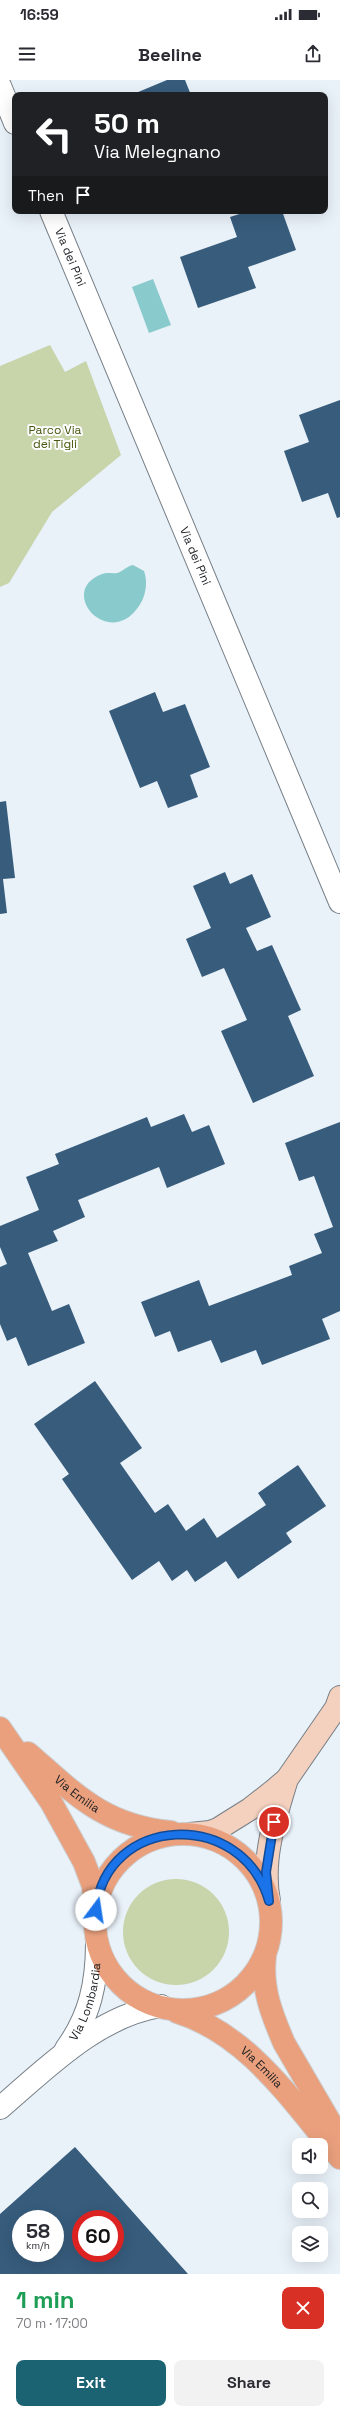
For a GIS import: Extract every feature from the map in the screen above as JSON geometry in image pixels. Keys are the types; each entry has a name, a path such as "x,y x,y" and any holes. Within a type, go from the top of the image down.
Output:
{"main road":[{"name":"Via Emilia","path":"3,1731 90,1807 136,1826 152,1830 187,1834"},
{"name":"Via Emilia","path":"3,1731 51,1802 84,1862 93,1886 95,1914"},
{"path":"268,1946 262,1960 252,1976 228,1997 200,2008 184,2010 161,2006 136,1996 120,1984 108,1968 97,1943 95,1914 98,1896 106,1879 122,1857 141,1844 154,1838 187,1834 212,1838 237,1852 256,1872 269,1901 271,1929 264,1970 264,1984 273,2014 284,2043 340,2139"},
{"name":"Via Emilia","path":"161,2006 205,2022 239,2044 259,2062 340,2158"}],"street":[{"path":"0,86 12,116"},
{"name":"Via dei Pini","path":"52,214 340,902"},
{"path":"187,1834 210,1832 218,1829 250,1809 287,1779 336,1708 340,1698"},
{"path":"269,1901 266,1881 270,1846 287,1779"},
{"name":"Via Lombardia","path":"61,2056 78,2032 86,2014 97,1972 97,1943"},
{"name":"Via Lombardia","path":"0,2108 61,2056 92,2034 128,2014 161,2006"}],"green space":[{"name":"Parco Via dei Tigli","path":"50,345 65,372 86,361 121,455 52,512 9,583 0,587 0,366"},
{"path":"176,1879 196,1883 213,1895 225,1912 229,1932 225,1952 213,1969 196,1981 176,1985 156,1981 139,1969 127,1952 123,1932 127,1912 139,1895 156,1883"}],"water":[{"path":"153,279 171,325 149,333 132,287"},
{"path":"133,565 144,571 146,580 145,593 139,606 127,618 114,622 102,620 92,613 86,603 84,592 89,582 102,574 117,573"}],"building":[{"path":"167,80 185,80 190,92 138,92"},
{"path":"240,214 283,214 296,250 248,267 256,288 198,308 180,257 237,237 230,217"},
{"path":"340,400 340,517 337,518 328,493 302,502 284,451 309,442 299,415"},
{"path":"155,692 163,712 185,704 210,767 190,775 198,797 168,808 157,781 140,788 109,711"},
{"path":"6,801 15,878 3,879 7,913 0,914 0,802"},
{"path":"225,872 230,884 252,874 271,917 246,928 257,951 272,945 301,1010 288,1016 314,1076 253,1103 221,1031 247,1020 224,968 202,977 186,939 211,928 193,886"},
{"path":"184,1114 192,1132 209,1125 225,1164 167,1188 159,1167 78,1200 85,1217 53,1231 58,1241 28,1253 52,1311 69,1304 85,1343 28,1366 16,1337 7,1341 0,1324 0,1267 7,1264 0,1247 0,1226 39,1210 26,1177 59,1164 55,1154 147,1117 151,1127"},
{"path":"340,1122 340,1311 322,1319 330,1339 262,1365 256,1350 221,1363 211,1340 178,1352 170,1331 155,1337 141,1302 199,1280 209,1306 292,1275 289,1266 322,1253 314,1234 333,1227 314,1176 299,1181 285,1143"},
{"path":"95,1381 142,1448 120,1463 155,1513 168,1504 186,1531 204,1518 217,1538 266,1505 258,1493 298,1465 326,1506 286,1533 292,1542 238,1579 226,1561 195,1582 187,1570 172,1581 159,1561 132,1580 62,1479 69,1474 34,1424"},
{"path":"75,2147 188,2274 0,2274 0,2214"}],"route":[{"path":"96,1910 98,1896 102,1887 113,1868 122,1857 145,1842 158,1837 181,1833 195,1834 212,1838 237,1852 256,1872 269,1901 266,1872 274,1822"}]}
